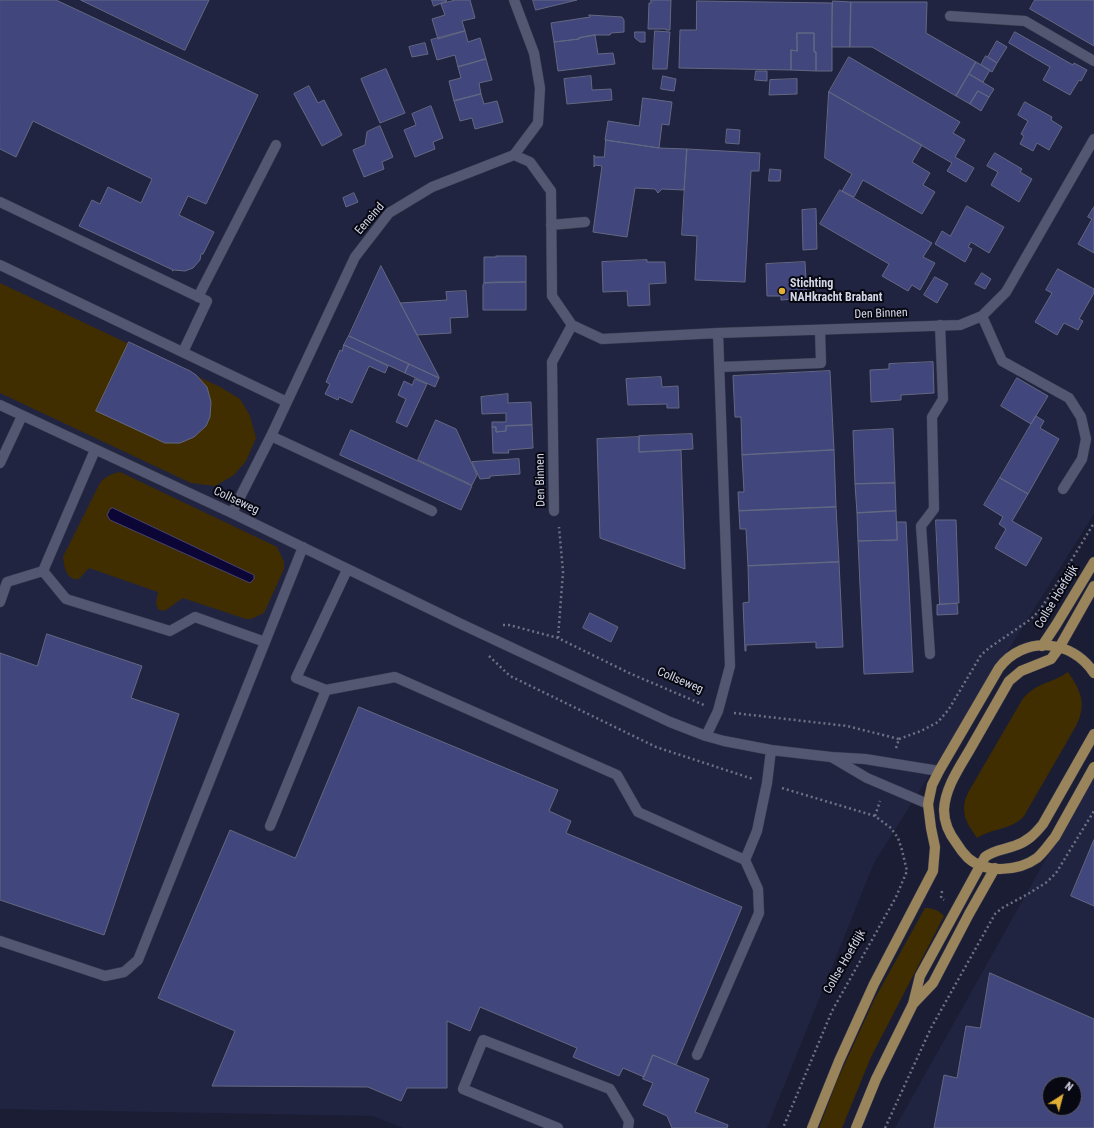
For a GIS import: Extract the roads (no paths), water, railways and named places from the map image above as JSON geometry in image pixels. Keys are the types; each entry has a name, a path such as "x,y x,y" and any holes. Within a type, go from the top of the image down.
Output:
{"main road":[{"name":"Collse Hoefdijk","path":"1042,646 1094,562"},
{"path":"1094,586 1059,648 1051,659 1021,671 1009,681 953,778 946,799 944,811 947,825 953,839 969,859 980,864 995,868 1017,867 1028,863 1038,857 1055,837 1094,767"},
{"path":"812,1128 839,1061 874,984 933,871 935,847 928,804 932,785 999,668 1006,659 1014,654 1033,646 1042,646 1059,648 1074,654 1089,665 1094,673"},
{"path":"856,1128 876,1079 913,1004 920,976 980,864 990,853 1024,842 1039,830 1094,734"},
{"path":"928,804 944,811"},
{"path":"913,1004 933,983 995,868"}],"street":[{"path":"514,0 534,52 540,88 538,123 514,155 530,162 551,191 552,296 572,325"},
{"path":"950,16 1025,21 1094,61"},
{"name":"Den Binnen","path":"554,511 552,362 572,325 602,339 718,333 960,325 982,316 1006,292 1094,139"},
{"path":"198,297 276,145"},
{"name":"Eeneind","path":"232,513 271,436 355,257 389,213 432,187 514,155"},
{"path":"0,202 207,301 183,352"},
{"path":"551,225 585,222"},
{"path":"0,265 287,402"},
{"path":"982,316 1002,360 1069,398 1081,417 1086,439 1082,459 1063,489"},
{"path":"930,654 921,526 934,509 932,418 943,399 940,325"},
{"path":"720,367 821,363 820,330"},
{"path":"706,736 718,711 730,666 718,333"},
{"name":"Collseweg","path":"0,405 232,513 347,570 670,722 706,736 724,741 771,750 831,757 885,761 939,771"},
{"path":"0,463 22,416"},
{"path":"271,436 432,512"},
{"path":"0,602 7,582 42,571 95,450"},
{"path":"0,941 105,976 124,972 138,960 303,547"},
{"path":"347,570 296,678 326,690 396,677 616,776 638,812 745,860 758,889 759,913 697,1055"},
{"path":"42,571 66,599 170,631 195,617 265,642"},
{"path":"270,826 326,690"},
{"path":"745,860 757,831 767,783 771,750"},
{"name":"Collseweg","path":"831,757 867,778 928,804"},
{"path":"558,1128 463,1089 483,1040 610,1089 629,1121 628,1128"}],"place":[{"name":"Stichting NAHkracht Brabant","path":"782,291"}]}
